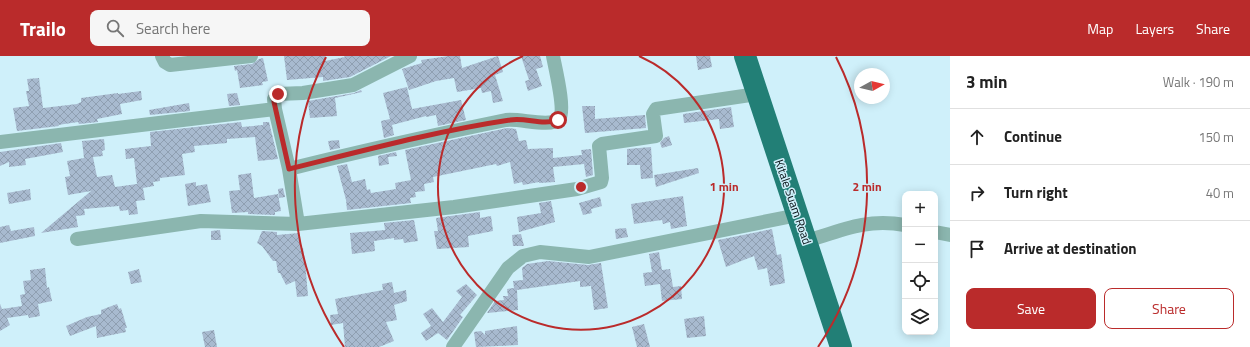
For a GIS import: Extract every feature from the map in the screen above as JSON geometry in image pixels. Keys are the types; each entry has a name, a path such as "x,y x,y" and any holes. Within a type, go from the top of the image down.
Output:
{"highway":[{"name":"Kitale Suam Road","path":"745,56 841,347"}],"street":[{"path":"162,56 165,62 170,65 251,56"},
{"path":"298,224 289,169 274,99 278,94 309,92 354,85 410,56"},
{"path":"289,169 382,146 512,119 550,123 558,120 561,116 562,107 553,56"},
{"path":"77,239 201,221 298,224 454,207 577,189 598,184 602,178 599,146 604,143 656,136 653,114 656,109 757,94"},
{"path":"0,142 275,109"},
{"path":"453,347 508,268 523,256 540,252 589,257 798,215"},
{"path":"807,242 855,225 882,221 902,224"},
{"path":"938,233 950,235"}],"building":[{"path":"284,56 325,56 325,61 345,57 344,56 391,56 350,77 323,81 323,77 287,80"},
{"path":"460,56 462,68 498,56 503,72 495,75 503,101 493,103 491,91 482,93 481,88 457,92 454,78 436,81 409,90 402,69 422,63 421,60"},
{"path":"521,56 540,56 543,67 536,69 542,86 528,91 525,81 529,80"},
{"path":"696,56 710,56 712,67 698,70"},
{"path":"263,58 268,81 262,82 263,85 240,88 237,70 235,71 234,66 252,64"},
{"path":"39,78 43,108 77,104 81,102 81,98 141,91 142,100 120,104 122,114 97,119 98,122 79,124 78,122 17,131 13,108 29,106 26,91 29,91 27,79"},
{"path":"407,87 412,109 461,100 466,120 438,126 436,115 426,116 392,125 394,135 384,138 381,121 390,119 383,93"},
{"path":"361,90 362,92 335,98 337,116 310,118 308,101 354,93"},
{"path":"237,93 240,105 229,106 227,94"},
{"path":"189,103 190,111 150,115 149,110"},
{"path":"582,106 595,106 595,119 645,115 646,128 585,133"},
{"path":"731,107 734,127 720,129 719,119 684,123 683,114"},
{"path":"241,122 242,127 263,125 263,122 269,122 278,159 258,161 255,137 227,139 227,143 194,146 195,152 182,154 185,175 160,178 160,181 153,182 154,186 143,188 145,200 136,201 138,214 129,215 128,210 120,211 119,206 84,209 85,215 76,216 78,227 41,233 91,191 68,195 65,177 70,176 67,161 84,158 82,141 104,139 105,150 102,151 103,156 93,157 97,177 112,175 115,187 137,184 134,158 126,159 125,149 151,146 150,132"},
{"path":"507,128 516,129 519,141 526,140 528,149 553,148 553,158 582,155 581,150 591,149 593,175 586,177 584,164 553,167 555,182 539,182 523,185 522,182 514,184 510,162 497,166 496,164 433,177 434,182 424,184 425,191 415,192 416,197 410,198 411,203 347,210 346,200 337,166 347,164 352,182 365,179 367,190 370,189 371,193 396,189 395,183 411,180 405,150"},
{"path":"669,136 672,145 662,148 660,143 664,138"},
{"path":"339,140 340,148 330,150 328,141"},
{"path":"61,143 63,152 25,159 26,165 9,167 9,162 0,166 0,152"},
{"path":"651,147 653,178 641,179 640,165 627,165 627,149"},
{"path":"396,152 397,156 388,157 389,164 379,166 378,156"},
{"path":"698,168 699,173 656,187 654,175"},
{"path":"251,173 254,198 278,194 281,211 275,212 275,215 248,214 248,212 232,213 229,191 240,190 238,175"},
{"path":"196,182 196,186 207,184 211,202 188,206 185,184"},
{"path":"283,188 285,197 279,198 278,189"},
{"path":"30,189 31,200 9,204 7,193"},
{"path":"683,196 687,226 671,229 670,222 663,224 662,220 634,224 631,204"},
{"path":"600,197 602,206 591,209 592,213 583,215 579,203"},
{"path":"551,201 555,222 519,232 517,217 541,213 539,203"},
{"path":"480,212 480,218 491,216 493,231 468,236 469,247 437,249 434,231 438,231 436,218"},
{"path":"414,220 418,241 404,243 403,239 394,240 394,238 374,241 375,251 352,254 350,233 385,230 384,223"},
{"path":"9,225 11,231 34,227 35,236 0,243 0,227"},
{"path":"626,228 628,237 616,239 615,229"},
{"path":"772,229 777,255 781,254 785,283 770,286 767,268 758,270 754,256 726,267 718,240"},
{"path":"220,230 221,240 211,240 211,231"},
{"path":"262,231 277,232 277,235 299,233 305,261 308,296 297,297 295,281 286,285 280,273 278,273 276,261 273,261 262,246 257,243"},
{"path":"521,234 524,246 513,246 512,235"},
{"path":"659,252 662,270 670,269 673,287 681,286 682,299 662,301 660,284 645,286 643,273 652,272 649,254"},
{"path":"548,261 588,265 601,263 608,308 594,310 591,286 580,287 580,281 517,290 518,310 487,313 495,301 504,300 503,296 508,296 507,289 514,288 513,281 523,280 522,268 527,264"},
{"path":"45,268 47,288 49,287 52,301 38,304 40,316 29,318 28,315 7,318 10,325 0,331 0,304 2,309 22,306 20,295 25,294 23,281 31,280 30,270"},
{"path":"139,269 142,282 131,284 128,272"},
{"path":"392,282 394,293 406,290 407,301 394,305 397,320 386,322 394,341 379,347 345,347 343,323 331,325 330,315 338,314 335,299 383,290 382,284"},
{"path":"466,284 477,295 460,315 463,317 447,340 438,333 426,341 421,333 431,326 423,314 432,308 443,322 462,297 456,291"},
{"path":"117,304 119,309 121,308 127,328 125,328 126,332 97,338 96,326 70,336 66,326 87,317 101,314 101,310"},
{"path":"704,316 706,336 687,338 684,319"},
{"path":"644,324 650,347 637,347 632,327"},
{"path":"517,326 518,345 476,347 474,332 481,331 485,335 485,331"},
{"path":"214,330 217,347 205,347 202,332"}],"route":[{"path":"278,94 274,99 274,102 289,169 382,146 512,119 550,123 558,120"}]}
